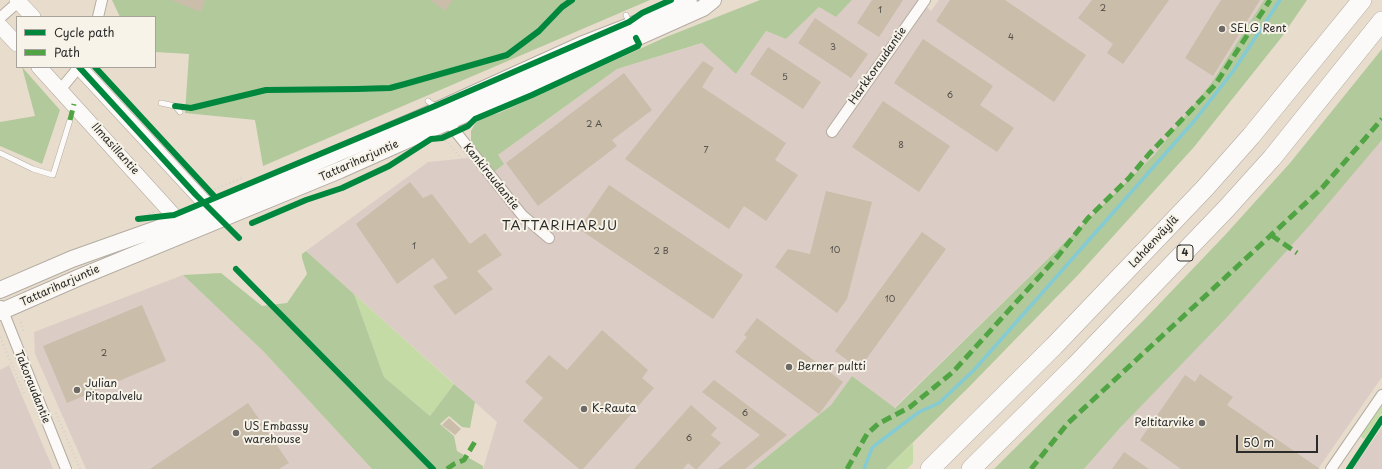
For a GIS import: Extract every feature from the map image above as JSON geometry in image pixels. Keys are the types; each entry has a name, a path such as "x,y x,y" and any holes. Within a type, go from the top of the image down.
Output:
{"highway":[{"path":"1346,20 1355,0"},
{"name":"Lahdenväylä","path":"930,469 1060,341 1205,188 1251,136 1362,0"},
{"name":"4","path":"971,469 1075,366 1226,209 1272,158 1382,21"}],"main road":[{"name":"Tattariharjuntie","path":"0,290 72,259 177,219 211,204 442,116 581,45 696,0"},
{"name":"Tattariharjuntie","path":"631,26 703,8 713,0"},
{"path":"18,1 32,16"},
{"path":"0,26 16,43"},
{"name":"Ilmasillantie","path":"40,68 100,132 177,219"},
{"path":"80,68 211,204"},
{"name":"Tattariharjuntie","path":"211,204 340,170 428,135 442,116"},
{"name":"Tattariharjuntie","path":"1,309 80,276 177,219"}],"street":[{"path":"98,16 102,0"},
{"name":"Harkkoraudantie","path":"832,132 925,0"},
{"path":"0,18 18,1"},
{"path":"60,90 78,68"},
{"name":"Kankiraudantie","path":"442,116 522,215 549,238"},
{"name":"Takoraudantie","path":"1,309 66,469"},
{"path":"1331,469 1382,395"}],"lane":[{"path":"161,103 175,106 180,112"},
{"path":"0,153 34,169 53,175 70,120"}],"path":[{"path":"428,135 442,138 442,116"},
{"path":"205,185 211,204 248,176"},
{"path":"138,219 177,219"},
{"path":"138,219 177,219"},
{"path":"9,327 21,322 24,333"},
{"path":"53,406 80,469"}],"shaded area":[{"path":"852,0 918,0 931,11 939,0 1264,0 1212,82 1154,155 894,408 852,376 831,405 752,469 483,469 497,422 306,251 428,162 498,155 617,69 703,43 736,74 766,31 786,39 819,7 836,17"},
{"path":"1382,140 1382,377 1318,469 1084,469 1119,429 1266,274"},
{"path":"183,275 263,351 372,469 86,469 35,354 34,332"},
{"path":"9,365 53,469 0,469 0,370"},
{"path":"1382,427 1382,469 1353,469"}],"green space":[{"path":"112,0 650,0 263,166 255,120 185,113 189,54 156,52 156,16 120,16"},
{"path":"760,0 852,0 836,17 819,7 786,39 766,31 736,74 702,43 617,69 498,155 504,164 494,172 471,142 471,131 476,122 485,117 499,113 666,37"},
{"path":"1264,0 1307,0 1281,38 1194,147 1078,275 969,387 886,469 752,469 831,405 852,376 895,408 1154,155 1212,82"},
{"path":"1382,49 1382,140 1309,226 1228,316 1119,429 1084,469 994,469 1144,320 1226,234 1290,163"},
{"path":"22,68 60,110 42,164 0,146 0,122 35,116"},
{"path":"306,251 354,294 384,377 430,416 454,384 475,402 470,428 462,427 449,416 440,424 454,436 457,451 483,466 483,469 372,469 263,351 183,275 221,273 262,306 287,303 307,274 302,258 302,254"},
{"path":"354,294 454,384 430,416 384,377"},
{"path":"1382,404 1382,413 1364,439 1360,436"},
{"path":"913,443 913,463 907,469 886,469"}],"building":[{"path":"171,0 205,0 201,12"},
{"path":"430,0 453,0 445,11"},
{"path":"872,0 903,0 879,37 857,23"},
{"path":"950,0 1005,0 1086,55 1054,102 936,21"},
{"path":"1092,0 1169,0 1123,64 1107,53 1113,44 1078,18"},
{"name":"SELG Rent","path":"1221,0 1260,0 1213,76 1185,58"},
{"path":"815,18 868,54 851,78 798,43"},
{"path":"923,39 993,86 980,105 1014,128 997,152 894,83"},
{"path":"768,47 821,82 803,109 750,74"},
{"path":"703,61 714,68 702,87 786,143 775,160 798,175 766,221 744,206 729,229 625,159"},
{"path":"624,73 652,110 612,140 617,146 538,206 506,163"},
{"path":"883,101 950,146 919,192 852,147"},
{"path":"410,182 423,198 432,194 470,244 485,233 502,255 477,271 493,289 455,315 433,286 448,278 433,258 397,284 356,224"},
{"path":"609,185 743,275 713,319 579,229"},
{"path":"826,191 872,202 847,299 837,313 775,267 788,249 810,254"},
{"path":"922,232 946,249 859,369 835,351"},
{"path":"142,305 166,361 67,403 43,346"},
{"name":"Berner pultti","path":"757,318 843,382 819,414 735,352 747,337 744,335"},
{"name":"K-Rauta","path":"602,330 648,370 642,378 654,388 583,469 579,469 523,421 543,398 525,382 549,355 567,370"},
{"name":"Peltitarvike","path":"1200,374 1233,397 1227,405 1320,469 1181,469 1140,440 1185,375 1195,382"},
{"path":"714,380 787,435 745,469 718,469 760,435 702,392"},
{"name":"US Embassy warehouse","path":"248,403 289,463 279,469 150,469"},
{"path":"691,405 717,428 711,435 721,443 697,469 688,463 683,469 634,469"},
{"path":"449,418 461,429 455,435 442,425"},
{"path":"1124,452 1149,469 1112,469"}],"waterway":[{"path":"864,469 872,448 919,412 939,403 974,370 1195,120 1234,70 1280,0"}],"marked path":[{"path":"847,469 867,434 878,424 910,407 953,372 1058,256 1088,218 1129,178 1149,154 1215,85 1270,0"},
{"path":"70,120 74,104"},
{"path":"1031,469 1068,423 1322,188 1382,119"},
{"path":"1271,235 1297,253"},
{"path":"447,469 464,460 476,440"}],"cycle path":[{"path":"175,106 191,108 266,90 390,88 405,84 507,55 539,31 562,7 572,0"},
{"path":"138,219 174,215 435,106 629,22 642,13 671,0"},
{"path":"252,223 306,200 342,188 389,166 431,139 442,138 468,126 475,119 532,95 638,46 639,44 636,38"},
{"path":"80,68 196,195 239,238"},
{"path":"96,68 215,197"},
{"path":"236,269 433,469"},
{"path":"1349,469 1382,419"}],"place":[{"name":"SELG Rent","path":"1222,29"},
{"name":"Berner pultti","path":"789,367"},
{"name":"Julian Pitopalvelu","path":"77,390"},
{"name":"K-Rauta","path":"584,409"},
{"name":"Peltitarvike","path":"1202,423"},
{"name":"US Embassy warehouse","path":"236,433"}],"district":[{"name":"TATTARIHARJU","path":"560,226"}]}
